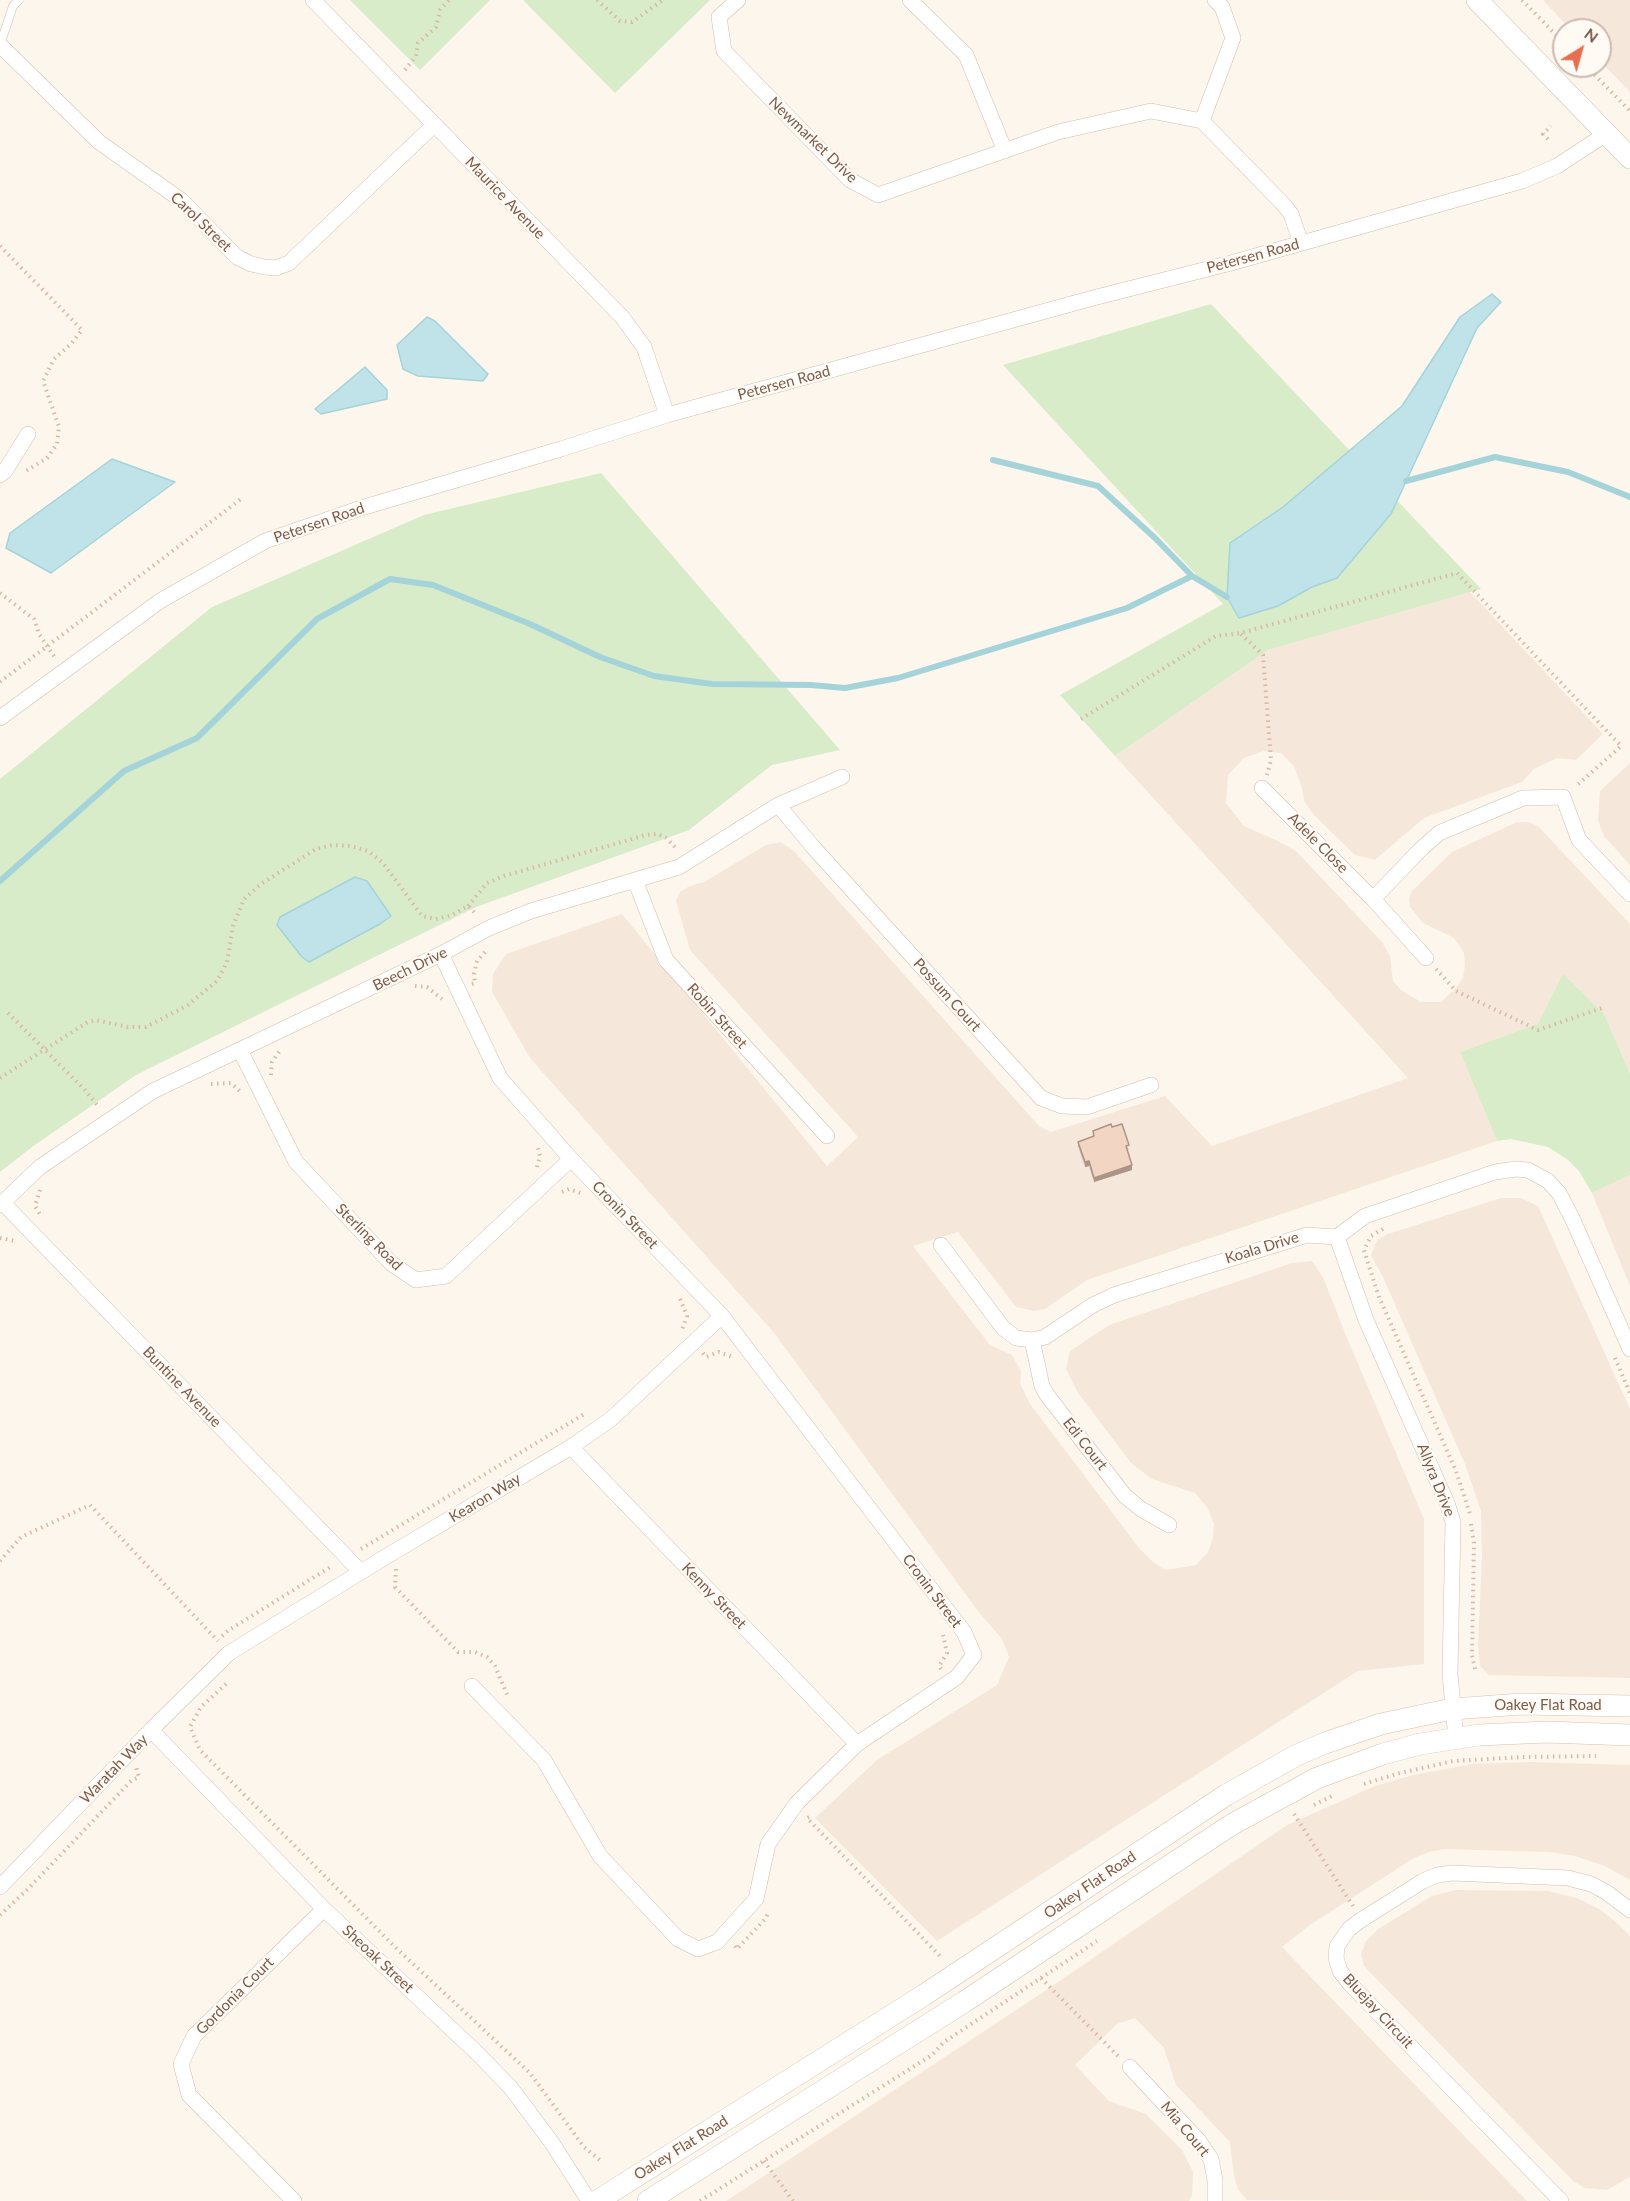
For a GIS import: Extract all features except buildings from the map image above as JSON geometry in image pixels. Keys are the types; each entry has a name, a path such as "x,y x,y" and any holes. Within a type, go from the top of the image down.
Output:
{"main road":[{"path":"1477,0 1630,158"},
{"name":"Oakey Flat Road","path":"597,2201 916,2000 1226,1795 1295,1756 1352,1733 1416,1715 1452,1709 1522,1704 1630,1706"},
{"name":"Oakey Flat Road","path":"648,2201 964,2002 1231,1825 1317,1778 1350,1765 1420,1744 1456,1738 1504,1733 1547,1732 1630,1735"}],"street":[{"name":"Maurice Avenue","path":"313,0 393,85 622,317 644,346 667,415"},
{"name":"Newmarket Drive","path":"738,0 719,17 724,51 850,180 878,195 1058,132 1152,111 1202,121"},
{"path":"910,0 966,55 1005,151"},
{"path":"1215,0 1222,7 1233,38 1202,121 1284,205 1291,214 1302,243"},
{"name":"Carol Street","path":"0,45 99,142 181,200 237,256 251,264 264,267 276,268 289,262 434,125"},
{"name":"Petersen Road","path":"0,718 160,601 265,541 361,508 667,415 1522,181 1557,166 1606,134"},
{"path":"0,475 5,471 28,434"},
{"name":"Beech Drive","path":"1,1204 40,1167 153,1091 441,954 489,928 531,911 679,867 778,805 842,777"},
{"name":"Adele Close","path":"1263,788 1373,899 1426,958"},
{"path":"1373,899 1439,833 1522,798 1563,797 1579,840 1630,894"},
{"name":"Possum Court","path":"778,805 820,856 1041,1098 1062,1106 1087,1107 1151,1084"},
{"name":"Robin Street","path":"635,880 666,960 827,1136"},
{"name":"Cronin Street","path":"441,954 500,1078 571,1159 722,1316 964,1632 974,1655 957,1677 857,1744 797,1803 768,1844 756,1899 717,1942 698,1949 678,1939 600,1856 544,1760 472,1686"},
{"name":"Sterling Road","path":"240,1050 296,1162 392,1264 416,1280 446,1276 571,1159"},
{"path":"1337,1238 1365,1216 1472,1179 1516,1169 1535,1173 1559,1193 1567,1206 1630,1349"},
{"name":"Buntine Avenue","path":"1,1204 30,1231 361,1572"},
{"name":"Koala Drive","path":"1032,1340 1045,1337 1093,1305 1114,1295 1307,1234 1337,1238"},
{"name":"Allyra Drive","path":"1337,1238 1366,1320 1448,1503 1453,1522 1450,1664 1456,1738"},
{"path":"941,1245 1003,1328 1016,1338 1032,1340"},
{"name":"Kearon Way","path":"229,1653 571,1447 611,1419 722,1316"},
{"name":"Edi Court","path":"1032,1340 1042,1386 1047,1395 1125,1496 1141,1509 1169,1525"},
{"name":"Kenny Street","path":"571,1447 857,1744"},
{"name":"Waratah Way","path":"0,1887 151,1730 229,1653"},
{"name":"Sheoak Street","path":"151,1730 324,1909 477,2053 510,2088 552,2143 589,2201"},
{"name":"Bluejay Circuit","path":"1561,2201 1350,1984 1336,1958 1337,1946 1349,1929 1423,1881 1437,1875 1457,1872 1568,1878 1591,1884 1630,1910"},
{"name":"Gordonia Court","path":"294,2201 189,2095 182,2064 194,2036 324,1909"},
{"name":"Mia Court","path":"1130,2067 1199,2141 1211,2159 1215,2201"}],"lane":[{"path":"0,45 13,6 19,0"}],"path":[{"path":"393,85 416,56 418,43 436,27 440,10 449,0"},
{"path":"597,0 620,21 632,22 663,0"},
{"path":"1522,0 1552,31"},
{"path":"1595,85 1600,80 1630,111"},
{"path":"1548,139 1543,134 1551,126"},
{"path":"0,246 82,330 72,343 54,359 43,381 59,427 57,444 47,459 23,474"},
{"path":"0,682 241,499"},
{"path":"1081,719 1216,636 1240,633 1457,573 1621,746 1563,797"},
{"path":"0,593 34,619 46,647 64,670"},
{"path":"1240,633 1263,655 1271,760 1263,788"},
{"path":"0,1078 88,1022 95,1020 128,1027 146,1027 188,1005 217,981 227,962 233,926 244,899 261,884 316,849 332,845 351,846 368,851 383,863 422,916 436,919 452,915 468,906 487,883 504,876 646,835 657,834 666,838 675,846 686,863"},
{"path":"442,999 476,983 475,968 481,955 502,941 468,906"},
{"path":"1426,958 1456,991 1538,1030 1605,1007"},
{"path":"8,1013 84,1089 110,1120"},
{"path":"0,1238 19,1242 42,1219 35,1206 41,1187"},
{"path":"1387,1227 1371,1236 1364,1250 1379,1297 1456,1471 1470,1510 1474,1543 1472,1655 1476,1673"},
{"path":"673,1337 681,1329"},
{"path":"1611,1350 1630,1393"},
{"path":"218,1640 229,1630 346,1557 590,1411"},
{"path":"0,1561 21,1537 90,1505 229,1653"},
{"path":"387,1556 397,1570 395,1587 458,1652 476,1652 487,1657 495,1666 508,1699"},
{"path":"226,1684 201,1707 190,1727 200,1750 395,1947 530,2073 584,2146 601,2161"},
{"path":"0,1915 29,1888 131,1781 139,1777 132,1751"},
{"path":"1362,1785 1396,1774 1453,1761 1600,1756"},
{"path":"1313,1805 1340,1792"},
{"path":"1286,1819 1304,1809"},
{"path":"1294,1814 1361,1920"},
{"path":"800,1825 807,1818"},
{"path":"723,1935 737,1949 766,1918 770,1907"},
{"path":"700,2201 932,2055 944,2042 1099,1939"},
{"path":"1041,1978 1102,2042 1130,2067"},
{"path":"764,2161 793,2201"}],"shaded area":[{"path":"1543,0 1630,0 1630,92 1612,73 1612,18 1560,18"},
{"path":"1470,592 1603,734 1576,760 1557,758 1534,769 1522,782 1424,818 1375,860 1355,855 1314,815 1304,801 1294,766 1281,753 1264,751 1244,758 1228,775 1226,803 1244,826 1296,851 1382,942 1390,956 1393,981 1401,990 1421,1002 1441,1002 1463,978 1465,965 1464,953 1454,938 1423,923 1410,907 1409,898 1412,891 1452,852 1517,822 1528,822 1538,826 1630,924 1630,1073 1604,1014 1539,1024 1460,1052 1497,1141 1087,1280 1045,1309 1034,1311 1016,1307 958,1232 913,1246 990,1345 1012,1355 1021,1371 1020,1383 1030,1404 1139,1548 1153,1562 1166,1570 1196,1565 1208,1552 1213,1538 1214,1524 1207,1507 1195,1493 1152,1479 1131,1463 1078,1393 1066,1369 1070,1351 1109,1325 1292,1263 1312,1261 1323,1277 1424,1519 1424,1664 1358,1671 937,1941 815,1818 877,1760 997,1685 1009,1657 1002,1639 978,1611 775,1334 530,1058 492,992 493,974 506,954 622,914 827,1166 858,1137 690,950 676,901 680,892 688,887 704,882 766,845 781,842 794,851 1039,1126 1051,1132 1165,1096 1212,1146 1408,1078 1115,756 1268,650"},
{"path":"1630,763 1630,865 1604,836 1598,820 1600,791"},
{"path":"1630,1175 1630,1286 1592,1193"},
{"path":"1501,1198 1521,1198 1538,1206 1630,1409 1630,1678 1489,1675 1480,1666 1478,1646 1482,1555 1481,1511 1465,1464 1383,1277 1371,1256 1377,1240 1388,1234"},
{"path":"1529,1762 1630,1765 1630,1880 1605,1866 1575,1856 1549,1852 1445,1849 1429,1852 1414,1858 1310,1925 1282,1947 1527,2201 1247,2200 1238,2189 1234,2176 1230,2142 1176,2085 1164,2048 1135,2018 1117,2024 1075,2065 1109,2101 1146,2114 1182,2150 1193,2172 1192,2195 1189,2201 726,2201 1045,1991 1287,1825 1375,1786 1413,1775 1473,1764"},
{"path":"1456,1890 1548,1891 1577,1898 1599,1909 1630,1936 1630,2177 1607,2190 1585,2188 1573,2181 1364,1966 1361,1954 1366,1941 1378,1929 1432,1896"}],"green space":[{"path":"350,0 490,0 420,70"},
{"path":"523,0 710,0 615,93"},
{"path":"1211,304 1481,589 1268,650 1115,756 1060,695 1223,604 1003,365"},
{"path":"601,473 840,750 772,765 689,830 476,907 136,1075 0,1172 0,779 212,607 424,515"},
{"path":"1563,974 1604,1014 1630,1073 1630,1175 1592,1193 1579,1171 1568,1160 1548,1147 1511,1139 1497,1141 1460,1052 1538,1024"}],"water":[{"path":"1492,294 1501,302 1477,328 1391,514 1337,578 1312,587 1278,606 1239,618 1227,597 1230,543 1283,507 1402,406 1460,317"},
{"path":"427,317 435,321 488,374 483,381 418,376 403,369 397,345"},
{"path":"365,367 387,390 387,399 321,414 315,409"},
{"path":"112,459 175,482 51,573 6,548 10,533"},
{"path":"355,877 367,881 391,916 309,962 302,957 277,925 280,917"}],"waterway":[{"path":"1406,481 1495,457 1568,472 1630,497"},
{"path":"993,460 1098,486 1155,538 1192,576"},
{"path":"0,881 124,771 197,738 317,619 390,579 433,585 530,624 600,657 654,676 712,684 811,685 845,688 898,678 1127,608 1192,576 1227,597"}]}
